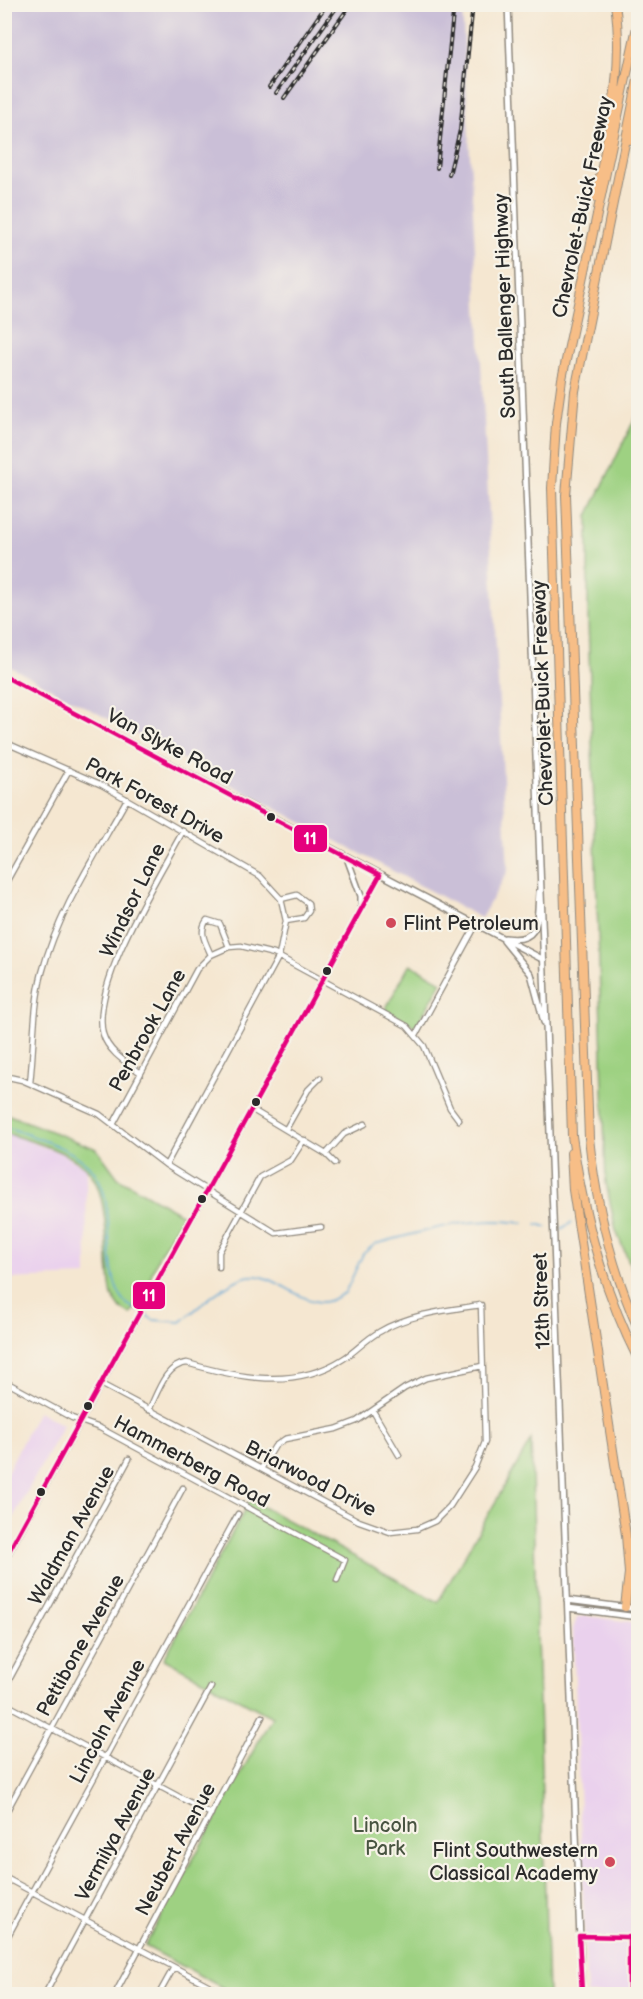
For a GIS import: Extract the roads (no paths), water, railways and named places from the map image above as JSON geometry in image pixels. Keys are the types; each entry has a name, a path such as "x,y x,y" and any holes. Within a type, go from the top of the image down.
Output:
{"highway":[{"path":"577,309 616,93 618,49 615,4"},
{"name":"Chevrolet-Buick Freeway","path":"639,22 559,402 552,488 572,1136 585,1212 600,1269 620,1321 639,1359"},
{"name":"Chevrolet-Buick Freeway","path":"637,1323 604,1229 589,1138 567,473 572,407 639,79"},
{"path":"601,266 639,111"},
{"path":"572,1136 570,1166 573,1190 626,1535 629,1573 625,1607"},
{"path":"639,1507 636,1523 639,1535"}],"street":[{"name":"South Ballenger Highway","path":"508,4 530,606"},
{"name":"12th Street","path":"530,606 582,1995"},
{"name":"Van Slyke Road","path":"4,676 544,960"},
{"path":"4,753 7,743"},
{"name":"Park Forest Drive","path":"7,743 127,799 260,876 281,899 286,921 279,956 166,1165"},
{"path":"4,886 69,770"},
{"path":"30,1083 41,975 50,946 61,919 127,799"},
{"name":"Windsor Lane","path":"141,1073 115,1054 107,1044 101,1022 103,1006 124,941 183,831"},
{"path":"346,857 361,896 361,908"},
{"path":"501,938 522,940 535,928 541,862"},
{"path":"4,1561 380,875"},
{"path":"281,899 297,895 308,903 309,911 304,918 286,921"},
{"path":"210,955 202,934 207,920 220,924 229,947"},
{"path":"416,1035 476,925"},
{"path":"501,938 531,974 547,1029"},
{"name":"Penbrook Lane","path":"114,1123 197,969 210,955 229,947 253,948 279,956 407,1026 424,1046 450,1108 459,1120"},
{"path":"4,1076 30,1083 114,1123 166,1165 282,1234 321,1227"},
{"path":"286,1129 308,1090 320,1078"},
{"path":"251,1110 304,1140 326,1154 335,1163"},
{"path":"326,1154 344,1134 365,1124"},
{"path":"219,1267 219,1252 260,1177 291,1160 304,1140"},
{"name":"Briarwood Drive","path":"101,1384 149,1410 261,1469 377,1529 402,1532 426,1525 450,1506 475,1467 482,1448 485,1424 481,1305 407,1320 380,1331 343,1360 319,1371 295,1377 249,1378 188,1363 178,1364 170,1370 149,1410"},
{"path":"261,1469 275,1446 285,1439 336,1429 373,1411 426,1378 482,1366"},
{"name":"Hammerberg Road","path":"4,1381 81,1421 100,1428 345,1560 337,1580"},
{"path":"373,1411 399,1455"},
{"name":"Waldman Avenue","path":"4,1689 129,1459"},
{"name":"Pettibone Avenue","path":"4,1816 183,1488"},
{"name":"Lincoln Avenue","path":"4,1943 238,1514"},
{"path":"567,1600 639,1609"},
{"path":"625,1607 636,1617"},
{"path":"568,1608 636,1617"},
{"name":"Vermilya Avenue","path":"45,1995 211,1687"},
{"path":"4,1703 211,1814"},
{"name":"Neubert Avenue","path":"115,1995 262,1718"},
{"path":"4,1877 225,1995"},
{"path":"159,1995 174,1967"}],"waterway":[{"path":"4,1126 62,1148 91,1168 100,1181 105,1197 112,1271 117,1288 125,1302 139,1311"},
{"path":"143,1313 153,1320 181,1322 224,1288 250,1276 260,1276 270,1280 309,1300 328,1301 345,1293 363,1254 375,1244 466,1223 484,1221 523,1223"},
{"path":"561,1229 571,1223"},
{"path":"537,1224 547,1227"}],"railway":[{"path":"269,87 327,4"},
{"path":"276,93 339,4"},
{"path":"284,98 351,4"},
{"path":"437,168 454,4"},
{"path":"449,175 460,130 473,4"}],"place":[{"name":"Flint Petroleum","path":"391,923"},
{"name":"Flint Southwestern Classical Academy","path":"610,1862"}],"park label":[{"name":"Lincoln Park","path":"385,1836"}]}
